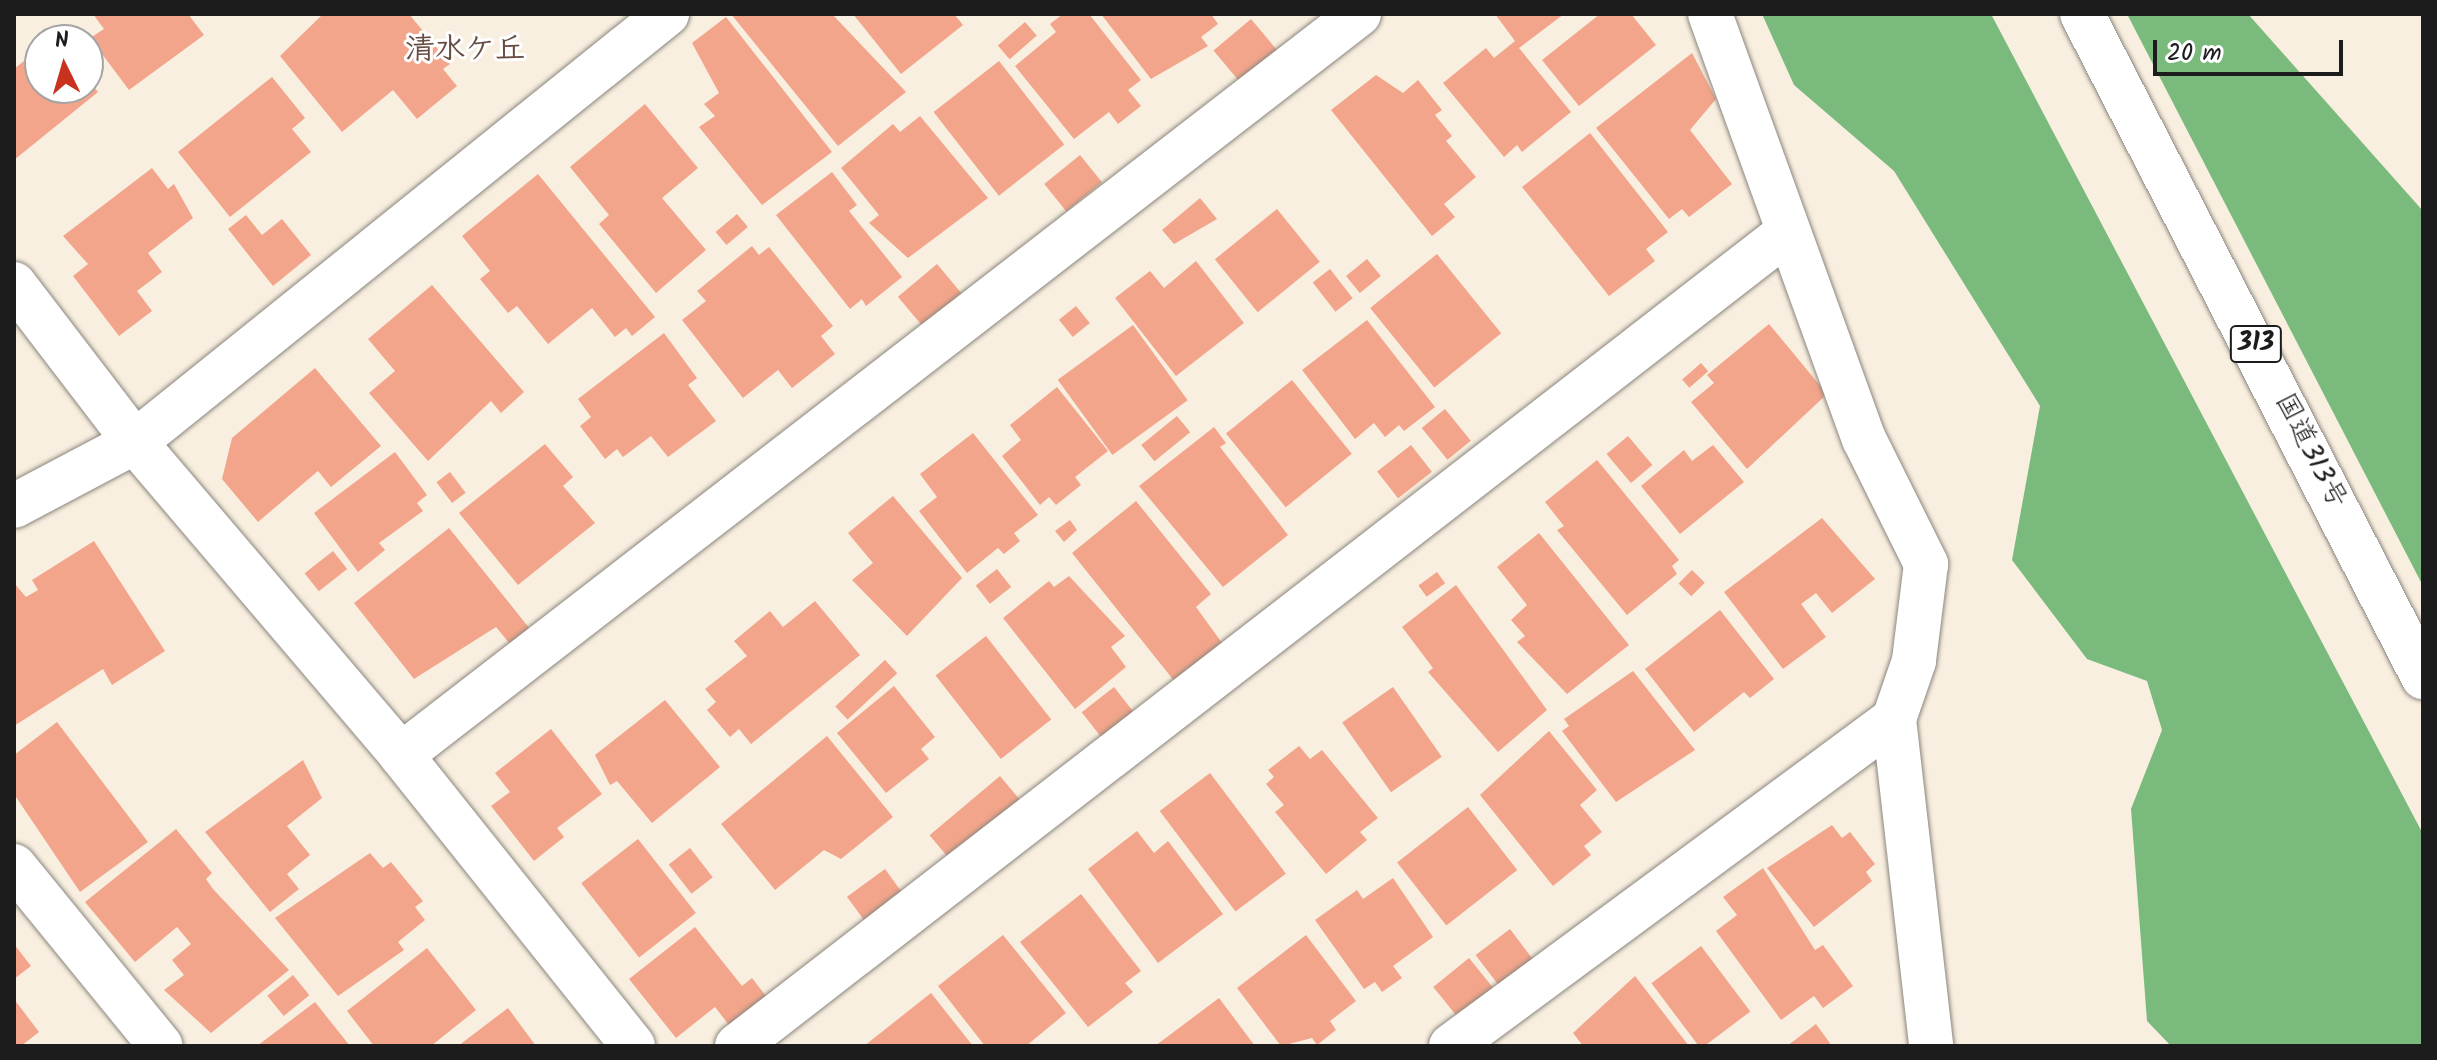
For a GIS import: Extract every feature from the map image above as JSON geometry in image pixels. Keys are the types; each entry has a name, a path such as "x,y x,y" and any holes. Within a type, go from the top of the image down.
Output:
{"main road":[{"path":"14,506 135,442 667,14"},
{"path":"401,755 1359,14"},
{"path":"1710,14 1864,439 1926,564 1914,661 1894,719 1931,1046"},
{"name":"国道313号","path":"2082,14 2423,677"},
{"path":"737,1046 1788,232"},
{"path":"14,284 135,442 401,755 633,1046"},
{"path":"1451,1046 1894,719"},
{"path":"14,866 161,1046"}],"green space":[{"path":"1762,14 1991,14 2423,834 2423,1046 2171,1046 2147,1021 2131,809 2162,730 2147,681 2087,659 2012,560 2040,406 1894,171 1794,85"},
{"path":"2127,14 2248,14 2423,211 2423,586"}],"building":[{"path":"93,14 188,14 204,35 129,90 104,57 104,24 100,24"},
{"path":"323,14 409,14 450,64 443,69 457,86 417,119 393,90 342,132 280,56"},
{"path":"731,14 832,14 906,92 838,146"},
{"path":"853,14 954,14 963,25 901,74"},
{"path":"1063,14 1089,14 1141,80 1128,90 1141,106 1118,124 1109,112 1074,139 1015,66 1056,32 1050,24"},
{"path":"1101,14 1211,14 1218,24 1201,37 1208,46 1151,79"},
{"path":"1495,14 1564,14 1519,48 1571,112 1522,152 1517,145 1504,157 1443,83 1486,48 1494,58 1515,41"},
{"path":"1600,14 1631,14 1656,45 1579,106 1542,60"},
{"path":"726,17 832,152 762,205 699,127 715,116 704,104 719,93 692,43"},
{"path":"1251,19 1278,51 1240,83 1213,50"},
{"path":"1025,22 1037,36 1010,59 998,46"},
{"path":"1692,53 1716,99 1690,130 1732,184 1689,217 1682,209 1669,219 1596,128"},
{"path":"24,61 24,104 83,104 14,160 14,69"},
{"path":"999,61 1064,145 999,196 934,112"},
{"path":"1376,75 1403,93 1418,80 1442,110 1435,115 1452,136 1446,141 1476,177 1444,204 1455,217 1432,236 1331,110"},
{"path":"272,77 305,118 292,129 311,152 230,217 178,152"},
{"path":"645,104 698,168 662,198 706,250 656,293 599,224 609,215 570,167"},
{"path":"920,116 988,198 908,258 869,223 879,215 841,168 893,124 900,132"},
{"path":"1590,133 1668,232 1646,249 1655,261 1609,296 1522,187"},
{"path":"1080,155 1102,182 1066,211 1044,184"},
{"path":"152,168 168,189 174,184 193,218 148,253 162,272 137,291 152,311 119,336 73,276 88,264 63,236"},
{"path":"832,172 857,205 849,211 902,277 866,306 862,299 850,309 776,215"},
{"path":"538,174 655,317 632,336 626,328 615,337 592,308 548,344 517,306 508,313 480,279 490,271 462,236"},
{"path":"1200,198 1217,219 1174,244 1162,230"},
{"path":"1277,209 1320,262 1258,312 1215,259"},
{"path":"737,214 748,227 726,245 716,232"},
{"path":"246,215 262,235 282,219 311,255 273,286 228,229"},
{"path":"752,246 759,255 769,247 833,326 821,336 835,354 792,388 778,370 743,398 682,320 706,301 697,291"},
{"path":"1437,254 1501,333 1434,387 1370,308"},
{"path":"1367,259 1381,276 1360,293 1346,276"},
{"path":"1196,261 1244,323 1176,376 1115,298 1150,271 1164,288"},
{"path":"937,264 964,296 925,329 898,297"},
{"path":"1330,269 1353,298 1335,312 1313,283"},
{"path":"432,285 524,392 501,413 491,401 428,461 369,393 395,371 368,339"},
{"path":"1076,306 1090,323 1073,337 1059,320"},
{"path":"1367,320 1435,407 1404,431 1399,425 1385,437 1374,423 1355,439 1302,370"},
{"path":"1769,324 1827,394 1747,469 1691,402 1714,383 1707,375"},
{"path":"1133,325 1188,400 1112,455 1058,380"},
{"path":"664,333 697,378 688,385 716,421 668,457 651,436 623,457 617,449 605,459 580,426 591,417 578,399"},
{"path":"1701,363 1708,371 1689,388 1682,379"},
{"path":"315,368 381,446 331,487 318,471 258,522 222,479 232,438"},
{"path":"1292,380 1352,454 1286,507 1226,433"},
{"path":"1057,387 1108,451 1075,477 1081,485 1056,505 1049,497 1040,505 1002,456 1021,440 1010,425"},
{"path":"1445,409 1471,441 1447,460 1422,428"},
{"path":"1177,416 1190,432 1154,461 1141,445"},
{"path":"1214,427 1226,443 1220,447 1288,535 1223,587 1139,486"},
{"path":"973,433 1038,515 1014,533 1020,541 1004,554 998,548 967,573 919,511 937,497 920,474"},
{"path":"1628,436 1652,465 1631,483 1607,454"},
{"path":"545,444 573,477 563,486 595,523 518,585 459,513"},
{"path":"1411,445 1432,472 1398,498 1377,471"},
{"path":"1713,445 1744,482 1680,534 1641,486 1684,450 1692,461"},
{"path":"395,452 427,495 417,503 423,511 379,543 385,550 358,572 314,513"},
{"path":"1597,460 1679,560 1672,566 1677,574 1627,615 1557,530 1564,526 1545,502"},
{"path":"450,472 466,493 452,503 436,482"},
{"path":"893,496 962,578 907,636 852,580 873,563 848,533"},
{"path":"1136,501 1211,594 1196,607 1230,654 1183,692 1072,553"},
{"path":"1822,518 1875,579 1832,613 1816,593 1801,604 1826,637 1783,669 1724,592"},
{"path":"1070,520 1077,530 1064,542 1055,531"},
{"path":"449,528 530,629 510,644 496,627 414,679 354,603"},
{"path":"1539,533 1629,645 1567,694 1517,642 1525,636 1511,620 1527,605 1497,567"},
{"path":"94,541 165,651 112,685 103,669 14,726 14,583 26,597 38,590 32,580"},
{"path":"333,551 347,569 319,591 305,573"},
{"path":"997,569 1011,587 990,604 976,586"},
{"path":"1692,570 1705,583 1691,596 1679,583"},
{"path":"1437,572 1445,583 1427,597 1418,586"},
{"path":"1069,576 1125,636 1111,647 1126,667 1075,709 1003,618 1049,581 1054,587"},
{"path":"1456,585 1547,710 1498,752 1428,672 1433,668 1402,627"},
{"path":"815,601 860,655 751,744 739,729 730,737 707,710 716,702 705,689 747,656 734,641 770,611 783,627"},
{"path":"1720,610 1774,679 1750,698 1744,692 1694,732 1645,669"},
{"path":"986,636 1051,720 1001,759 936,675"},
{"path":"885,660 897,673 848,720 835,706"},
{"path":"1633,671 1695,750 1616,802 1562,731 1569,726 1564,719"},
{"path":"894,686 935,737 921,749 929,759 886,793 837,733"},
{"path":"1114,687 1139,719 1107,745 1082,712"},
{"path":"1393,687 1442,757 1391,792 1342,723"},
{"path":"665,700 720,767 652,823 617,781 610,785 595,755"},
{"path":"57,722 148,842 80,892 14,794 14,755"},
{"path":"551,729 602,794 557,828 564,837 534,861 491,806 510,792 495,773"},
{"path":"1549,731 1597,790 1580,805 1602,832 1584,846 1591,855 1553,886 1480,795"},
{"path":"827,736 893,817 841,859 824,850 775,890 721,824"},
{"path":"1299,746 1310,759 1322,750 1378,818 1360,832 1367,840 1326,874 1275,812 1284,805 1266,784 1274,777 1268,770"},
{"path":"303,760 322,798 287,826 310,855 287,874 299,889 270,912 205,832"},
{"path":"1210,773 1286,874 1236,912 1160,811"},
{"path":"1000,776 1027,808 957,867 930,835"},
{"path":"1468,807 1517,870 1446,925 1397,862"},
{"path":"1832,825 1842,838 1850,832 1875,864 1866,872 1872,881 1814,927 1767,868"},
{"path":"176,829 212,873 206,879 213,889 289,970 211,1033 164,990 184,975 172,960 191,944 177,927 135,962 85,902"},
{"path":"1137,831 1154,853 1168,841 1223,914 1158,963 1088,869"},
{"path":"638,839 696,913 639,957 581,883"},
{"path":"690,848 713,877 692,894 669,865"},
{"path":"370,853 383,868 391,862 423,901 415,907 425,920 398,942 404,950 338,996 275,918"},
{"path":"1763,868 1815,950 1823,945 1853,986 1823,1008 1814,996 1781,1020 1716,931 1737,915 1723,897"},
{"path":"885,869 913,908 875,935 847,897"},
{"path":"1393,878 1433,937 1393,966 1402,978 1382,992 1375,982 1364,989 1315,920 1357,890 1363,899"},
{"path":"1081,894 1141,971 1125,983 1133,992 1088,1027 1020,942"},
{"path":"695,927 742,986 752,978 776,1009 739,1038 715,1007 676,1038 629,979"},
{"path":"1510,929 1537,965 1503,991 1476,955"},
{"path":"1003,935 1066,1013 1026,1046 985,1046 938,986"},
{"path":"1306,935 1356,1001 1330,1021 1336,1030 1317,1045 1312,1038 1281,1046 1237,988"},
{"path":"14,944 31,966 14,979"},
{"path":"1701,946 1750,1011 1705,1046 1699,1046 1651,983"},
{"path":"427,948 476,1010 431,1046 374,1046 347,1011"},
{"path":"1469,958 1498,994 1462,1023 1433,987"},
{"path":"293,975 309,995 284,1016 267,996"},
{"path":"1635,976 1689,1046 1583,1046 1573,1033"},
{"path":"931,993 973,1046 864,1046"},
{"path":"1219,998 1255,1046 1155,1046"},
{"path":"14,999 39,1032 21,1046 14,1046"},
{"path":"315,1002 350,1046 257,1046"},
{"path":"508,1008 536,1046 458,1046"},
{"path":"1816,1024 1832,1046 1787,1046"}],"district":[{"name":"清水ケ丘","path":"465,50"}]}
